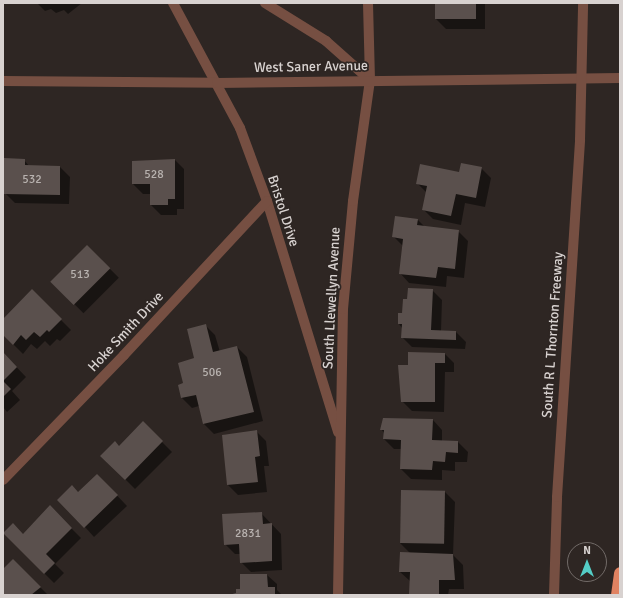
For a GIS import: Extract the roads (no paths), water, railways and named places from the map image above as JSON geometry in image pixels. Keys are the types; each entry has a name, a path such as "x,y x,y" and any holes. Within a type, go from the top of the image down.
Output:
{"highway":[{"path":"617,595 620,572"}],"street":[{"name":"Bristol Drive","path":"173,3 240,128 267,201 341,439"},
{"path":"265,3 326,41 370,80"},
{"name":"South Llewellyn Avenue","path":"338,595 343,309 353,201 370,80 368,3"},
{"name":"South R L Thornton Freeway","path":"554,595 557,497 583,78 583,3"},
{"name":"West Saner Avenue","path":"3,81 217,83 620,78"},
{"name":"Hoke Smith Drive","path":"3,480 124,355 267,201"}]}
